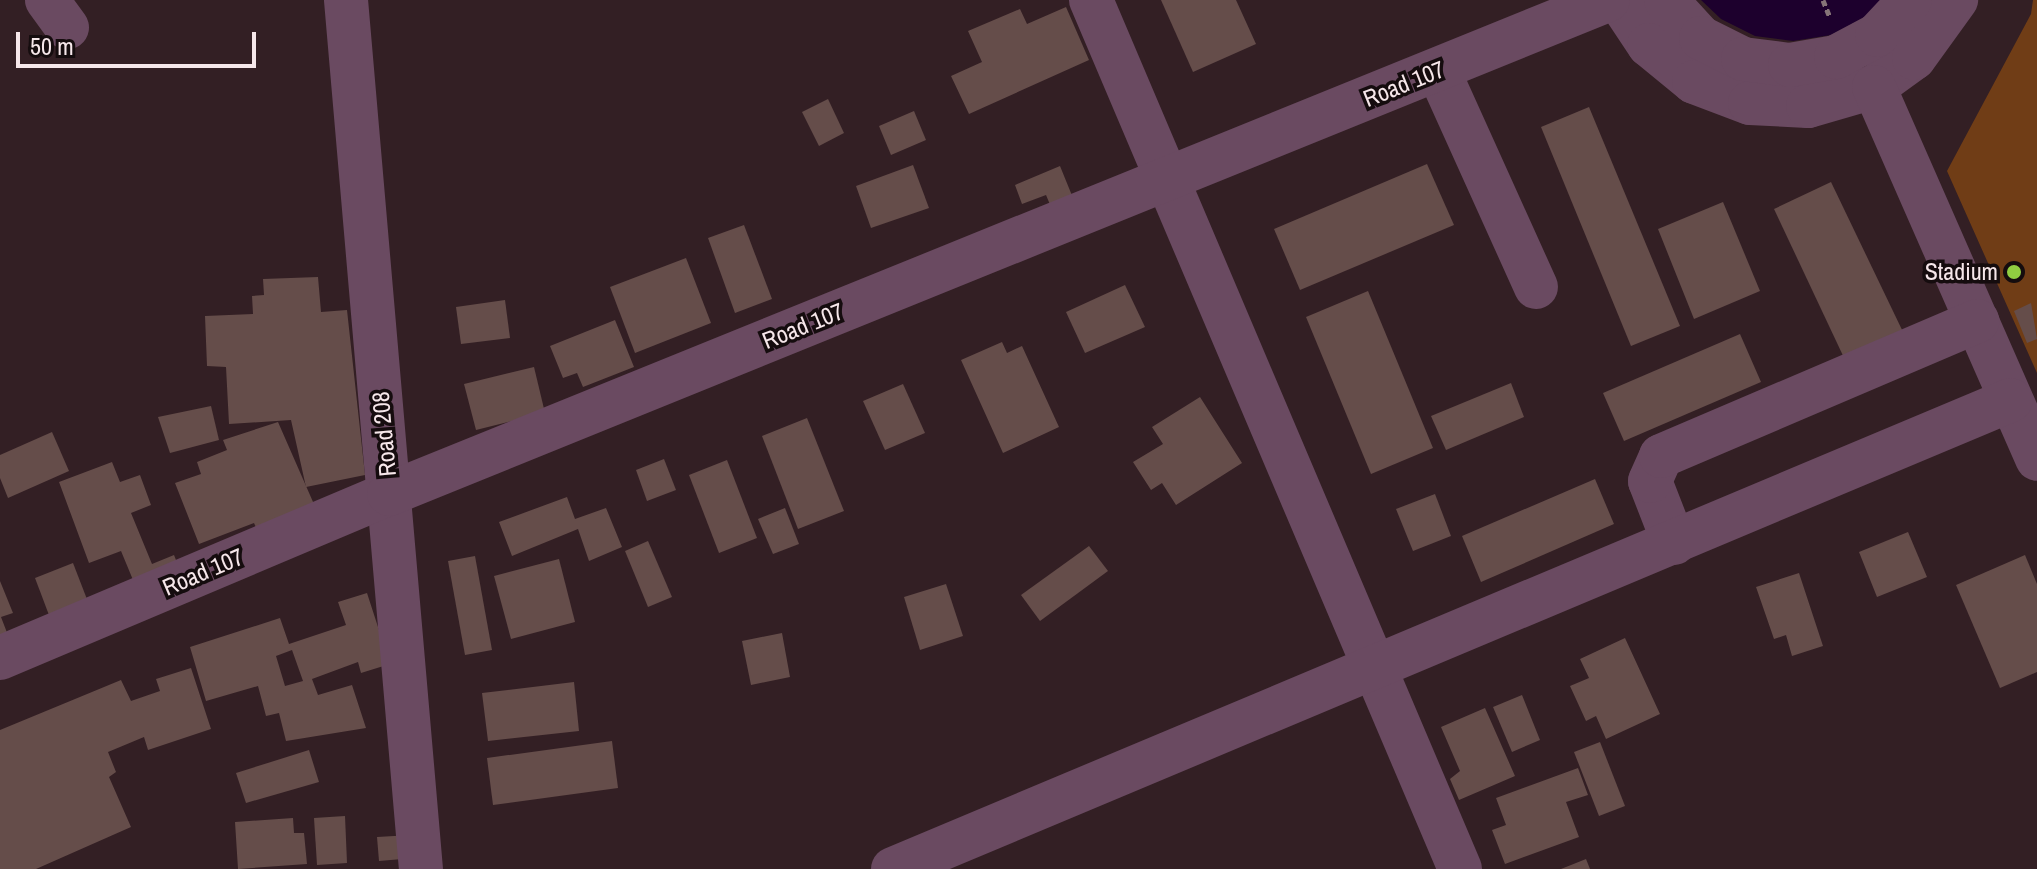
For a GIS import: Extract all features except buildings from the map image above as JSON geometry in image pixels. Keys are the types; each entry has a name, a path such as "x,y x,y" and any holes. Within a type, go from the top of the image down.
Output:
{"street":[{"name":"Road 208","path":"346,0 421,869"},
{"path":"1091,0 1460,869"},
{"name":"Road 107","path":"0,658 389,494 1608,0"},
{"path":"1619,0 1649,45 1694,82 1750,103 1808,106 1874,87 1914,58 1956,0"},
{"path":"1666,0 1701,38 1743,59 1790,65 1836,57 1877,35 1910,0"},
{"path":"1438,70 1536,287"},
{"path":"1874,87 2037,459"},
{"path":"1674,543 1650,481 1661,456 1977,321"},
{"path":"893,869 1374,671 2011,400"}],"shaded area":[{"path":"1701,0 1881,0 1865,17 1831,35 1793,41 1755,36 1721,19"},
{"name":"Stadium","path":"2033,0 2037,0 2037,373 1947,171 2031,14"}],"place":[{"name":"Stadium","path":"2014,272"}]}
